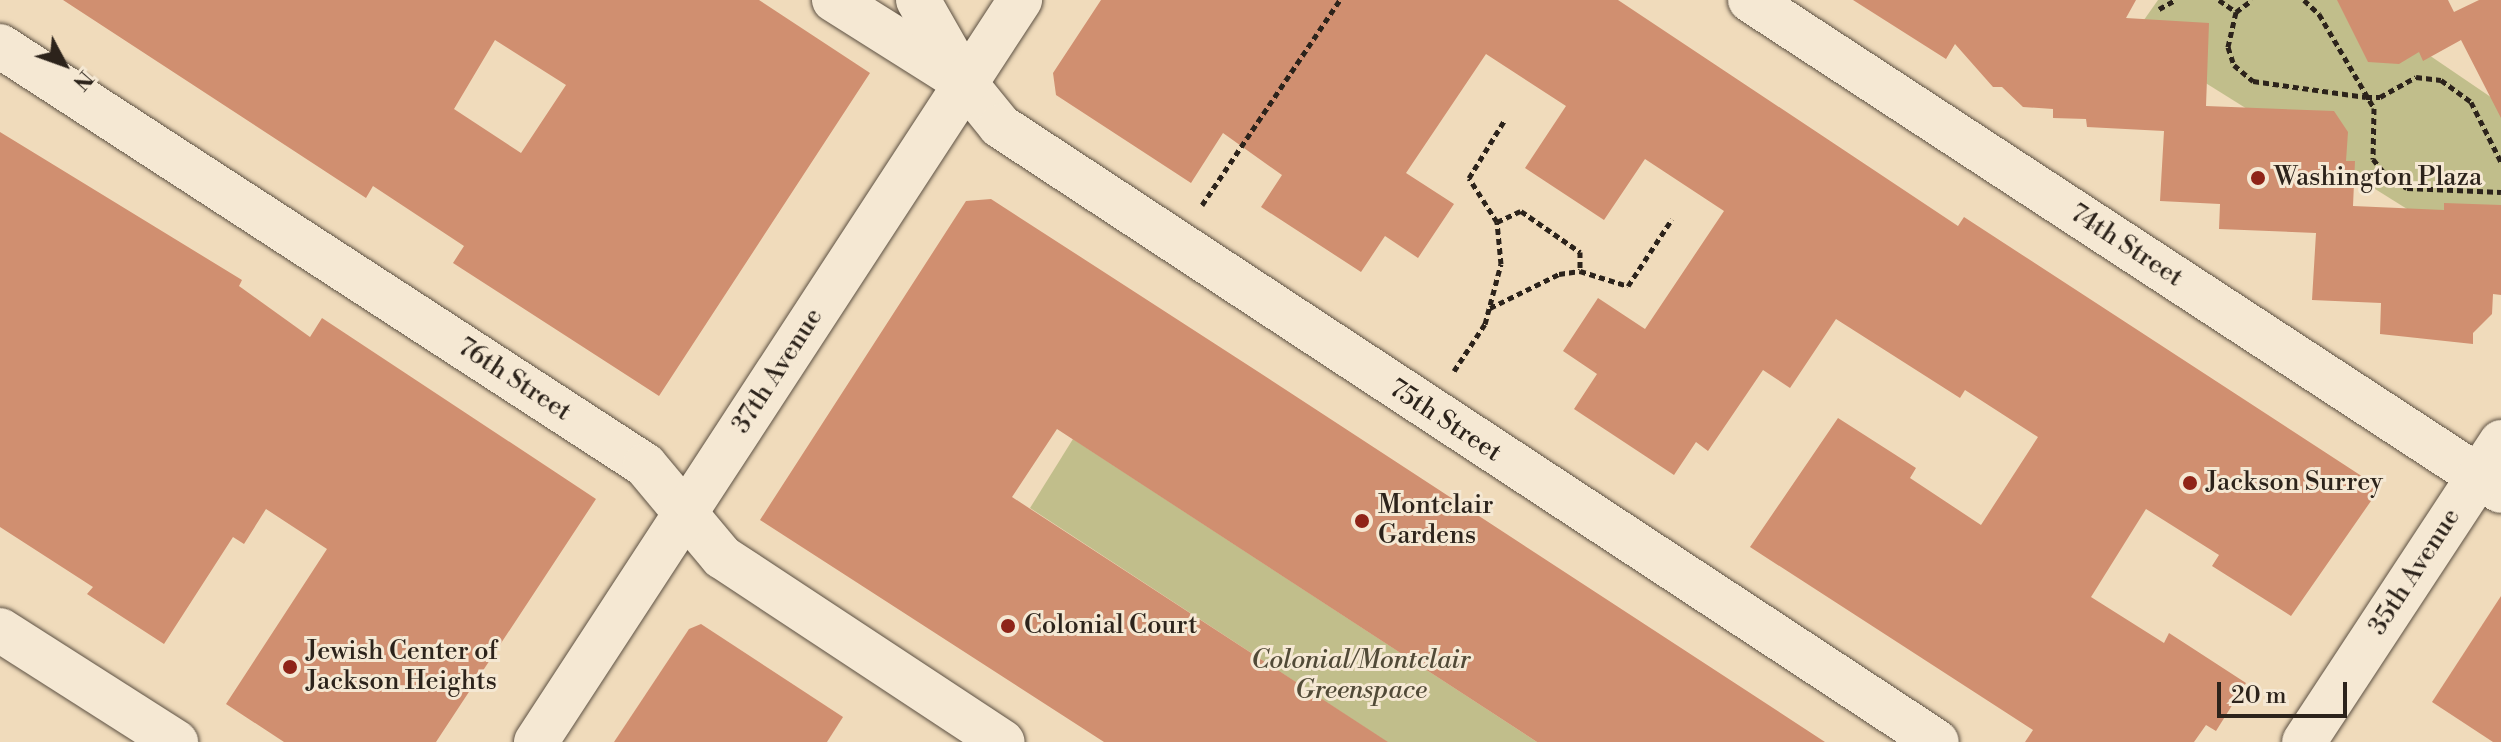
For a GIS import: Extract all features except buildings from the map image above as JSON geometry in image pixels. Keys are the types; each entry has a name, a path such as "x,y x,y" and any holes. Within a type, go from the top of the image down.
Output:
{"street":[{"name":"75th Street","path":"834,0 966,84"},
{"name":"75th Street","path":"918,0 966,84 1000,126 1161,236 1937,742"},
{"name":"37th Avenue","path":"536,742 1020,0"},
{"name":"74th Street","path":"1750,0 2493,470"},
{"name":"76th Street","path":"0,46 645,465 722,557 1003,742"},
{"name":"35th Avenue","path":"2304,742 2493,470"},
{"path":"0,630 176,742"}],"path":[{"path":"1193,218 1340,0"},
{"path":"2159,9 2175,0"},
{"path":"2219,0 2236,12"},
{"path":"2252,0 2236,12 2228,47 2234,65 2253,81 2380,97 2416,77 2441,80 2471,102 2501,162"},
{"path":"2304,0 2319,14 2374,108 2373,159 2387,176 2407,188 2501,192"},
{"path":"1447,382 1490,308 1501,264 1497,222 1469,178 1504,121"},
{"path":"1497,222 1521,211 1580,252 1580,271"},
{"path":"1490,308 1547,279 1580,271 1628,286 1672,219"}],"green space":[{"path":"2158,0 2348,0 2501,104 2501,219 2479,254 2132,37"},
{"name":"Colonial/Montclair Greenspace","path":"1073,439 1537,742 1387,742 1030,508"}],"place":[{"name":"Washington Plaza","path":"2258,178"},
{"name":"Jackson Surrey","path":"2190,483"},
{"name":"Montclair Gardens","path":"1362,521"},
{"name":"Colonial Court","path":"1008,626"},
{"name":"Jewish Center of Jackson Heights","path":"290,667"}]}
